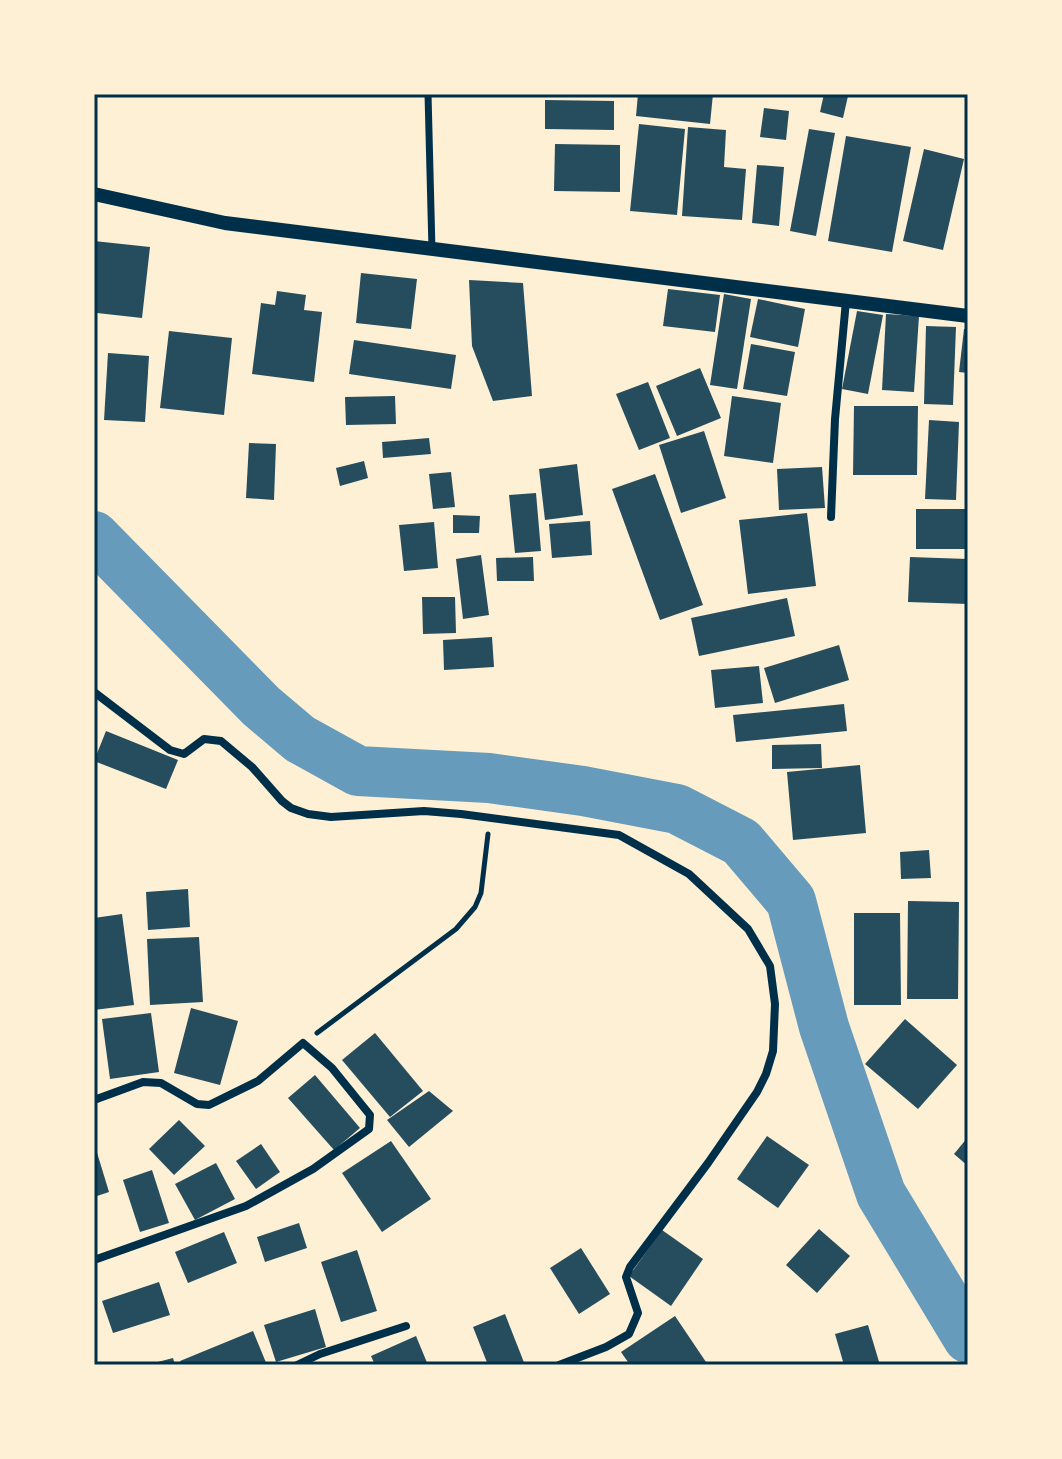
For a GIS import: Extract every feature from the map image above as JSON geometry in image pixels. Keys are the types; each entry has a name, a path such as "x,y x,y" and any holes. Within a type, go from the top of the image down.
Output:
{"street":[{"path":"428,94 432,250"},
{"path":"94,194 225,223 968,316"},
{"path":"831,517 835,419 846,301"},
{"path":"94,692 170,750 184,754 204,739 221,741 252,767 282,801 308,814 331,817 424,811 619,835 689,874 748,929 770,966 775,1004 773,1051 766,1074 757,1092 630,1267 626,1277 638,1313 629,1334 606,1347 559,1365"},
{"path":"94,1100 143,1082 161,1083 197,1104 209,1105 258,1081 303,1043 332,1068 370,1115 369,1129 313,1169 246,1206 94,1260"},
{"path":"297,1365 406,1326"}],"path":[{"path":"303,1043 456,929 475,907 481,893 490,817"}],"building":[{"path":"638,94 713,94 710,124 636,116"},
{"path":"824,94 848,96 843,118 820,112"},
{"path":"545,100 614,101 614,130 545,129"},
{"path":"764,108 789,111 786,140 760,137"},
{"path":"639,124 685,129 677,215 630,211"},
{"path":"688,127 726,130 724,167 746,169 742,220 682,216"},
{"path":"809,129 835,133 816,236 790,231"},
{"path":"846,136 911,147 892,252 828,241"},
{"path":"555,144 620,145 620,192 554,191"},
{"path":"924,149 964,159 943,250 903,241"},
{"path":"757,165 784,167 779,226 752,223"},
{"path":"94,241 150,247 142,318 97,313 94,323"},
{"path":"361,273 417,279 411,329 356,323"},
{"path":"469,280 523,283 532,396 493,401 472,346"},
{"path":"668,289 720,295 715,332 663,326"},
{"path":"277,291 306,295 304,310 322,312 314,382 252,374 261,303 275,305"},
{"path":"724,294 751,299 737,389 710,385"},
{"path":"758,299 805,309 798,347 750,337"},
{"path":"857,311 883,315 868,394 842,389"},
{"path":"886,314 919,316 914,392 882,390"},
{"path":"926,326 956,327 953,405 924,404"},
{"path":"964,329 968,329 968,373 959,372"},
{"path":"169,331 232,338 224,415 160,408"},
{"path":"354,340 456,355 451,389 349,374"},
{"path":"751,344 795,352 787,396 743,389"},
{"path":"108,353 149,356 145,422 104,420"},
{"path":"700,368 721,418 677,436 656,386"},
{"path":"648,382 670,438 639,450 616,394"},
{"path":"395,396 396,424 346,425 345,397"},
{"path":"732,396 781,403 773,463 724,456"},
{"path":"854,406 918,406 917,475 853,475"},
{"path":"929,420 959,422 956,500 925,499"},
{"path":"704,431 726,498 681,513 659,445"},
{"path":"429,438 431,454 383,458 382,442"},
{"path":"249,443 276,444 274,500 246,498"},
{"path":"364,461 368,478 340,486 336,468"},
{"path":"577,464 583,515 545,520 539,469"},
{"path":"822,467 825,508 779,510 777,469"},
{"path":"451,472 455,507 433,509 429,474"},
{"path":"655,474 703,605 660,620 612,489"},
{"path":"536,493 541,551 515,553 509,495"},
{"path":"916,509 968,509 968,549 916,549"},
{"path":"807,513 816,586 748,594 739,520"},
{"path":"453,515 480,516 479,533 453,533"},
{"path":"590,521 592,555 552,558 549,524"},
{"path":"434,522 438,568 404,571 399,525"},
{"path":"481,555 489,615 463,619 456,559"},
{"path":"533,557 534,581 497,581 496,558"},
{"path":"910,557 968,559 968,604 908,602"},
{"path":"422,597 455,597 456,633 423,634"},
{"path":"787,598 795,636 699,656 691,618"},
{"path":"492,637 494,667 444,670 443,640"},
{"path":"839,645 849,680 775,703 764,668"},
{"path":"759,666 763,703 715,708 711,670"},
{"path":"844,704 847,731 736,742 733,715"},
{"path":"106,731 178,760 166,789 94,761"},
{"path":"821,744 822,768 772,769 772,745"},
{"path":"860,765 866,833 793,840 787,772"},
{"path":"929,850 931,878 901,879 900,852"},
{"path":"188,889 190,927 148,930 146,892"},
{"path":"908,901 959,902 958,999 907,999"},
{"path":"854,913 900,913 901,1005 854,1005"},
{"path":"122,914 134,1005 94,1010 94,918"},
{"path":"199,937 203,1002 150,1005 147,939"},
{"path":"191,1008 238,1021 220,1085 174,1073"},
{"path":"151,1013 159,1072 110,1079 102,1019"},
{"path":"905,1019 957,1065 918,1109 865,1064"},
{"path":"375,1033 423,1091 390,1117 342,1060"},
{"path":"315,1075 360,1128 334,1150 288,1098"},
{"path":"429,1091 453,1111 409,1147 387,1120"},
{"path":"179,1120 205,1146 174,1175 149,1149"},
{"path":"767,1136 809,1165 778,1208 737,1179"},
{"path":"968,1137 968,1166 954,1154"},
{"path":"391,1141 431,1199 382,1232 342,1173"},
{"path":"261,1144 280,1172 256,1189 236,1161"},
{"path":"94,1147 109,1192 94,1197"},
{"path":"216,1163 235,1199 195,1220 175,1184"},
{"path":"152,1170 169,1223 140,1232 123,1180"},
{"path":"299,1223 307,1248 265,1262 257,1237"},
{"path":"819,1229 850,1256 817,1293 786,1265"},
{"path":"662,1230 703,1259 671,1306 629,1276"},
{"path":"224,1232 237,1263 188,1283 175,1252"},
{"path":"581,1248 610,1294 579,1314 550,1268"},
{"path":"357,1250 377,1311 341,1322 321,1262"},
{"path":"159,1282 170,1315 113,1333 102,1301"},
{"path":"315,1309 326,1347 276,1362 264,1325"},
{"path":"505,1314 525,1365 488,1365 473,1327"},
{"path":"675,1316 708,1365 630,1365 621,1352"},
{"path":"868,1325 880,1365 844,1365 835,1334"},
{"path":"253,1331 267,1365 182,1365 180,1361"},
{"path":"416,1336 428,1365 375,1365 371,1356"},
{"path":"173,1358 175,1365 150,1365 150,1364"}],"waterway":[{"path":"94,536 261,706 300,739 358,771 489,778 583,791 677,809 741,842 791,901 824,1027 881,1194 968,1338"}]}
